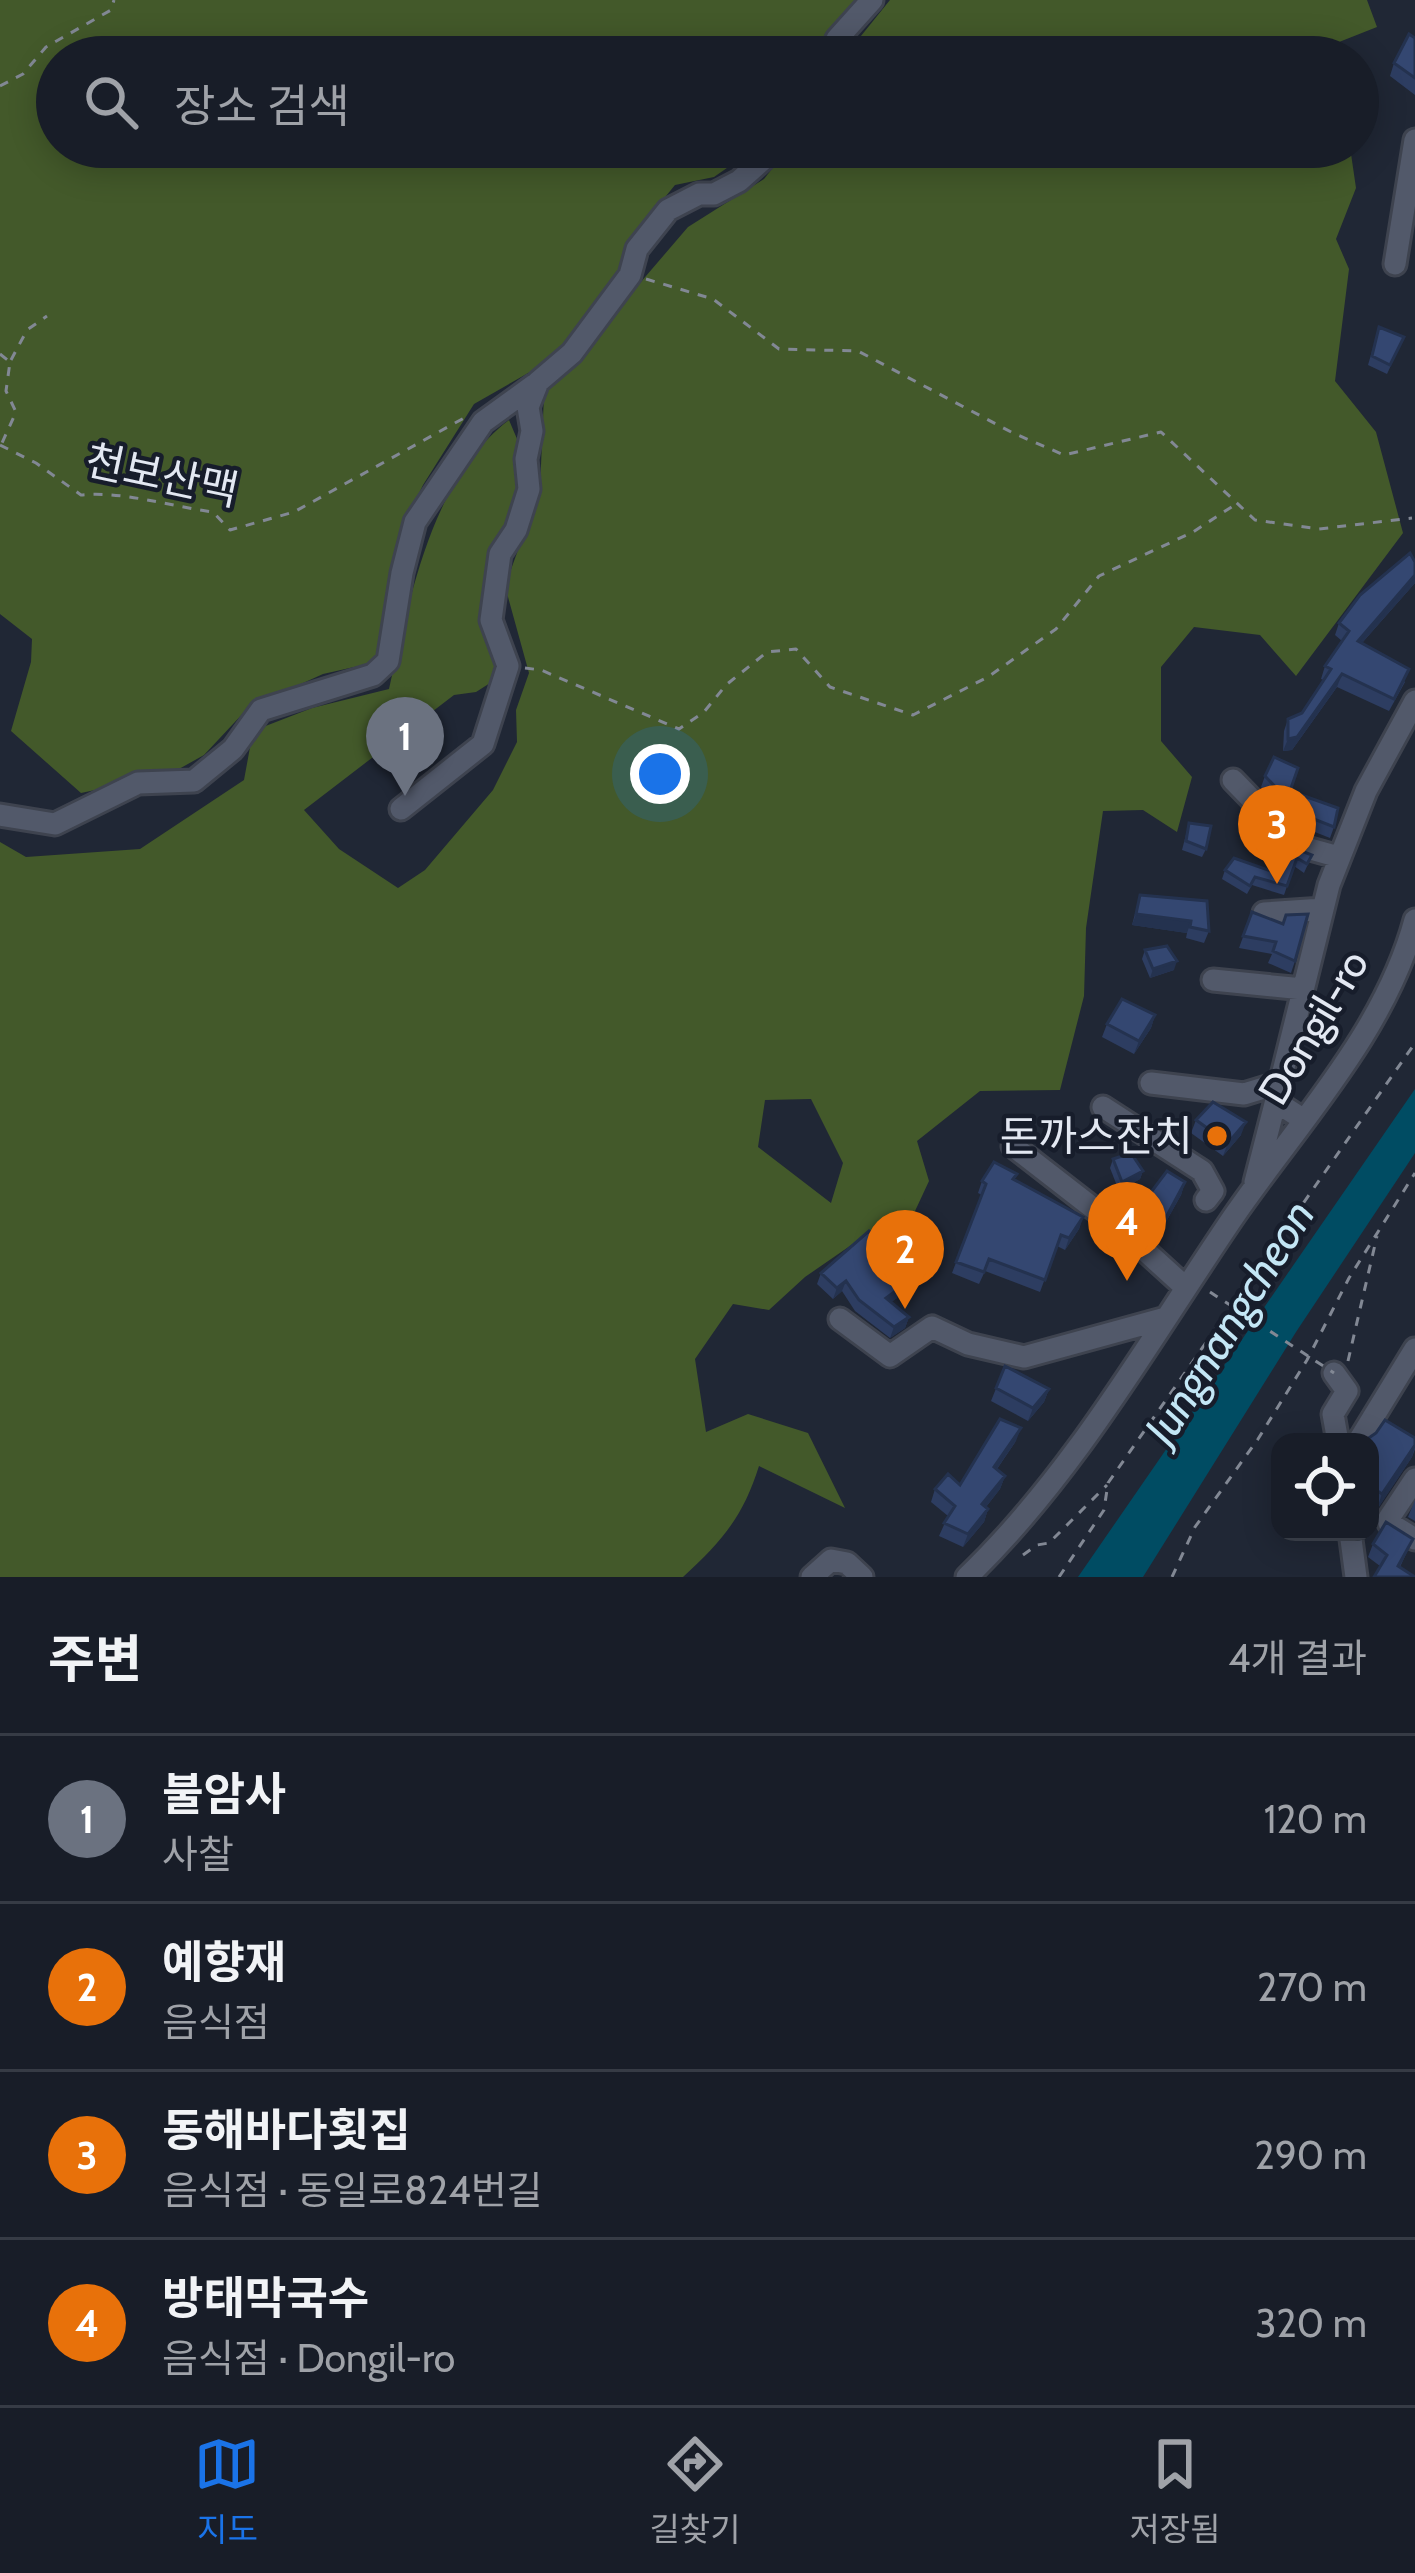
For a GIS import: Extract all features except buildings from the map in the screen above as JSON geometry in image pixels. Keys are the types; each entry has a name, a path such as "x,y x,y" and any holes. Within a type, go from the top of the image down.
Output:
{"street":[{"path":"840,36 872,0"},
{"path":"1396,265 1415,140"},
{"path":"0,814 55,824 138,783 194,781 233,749 261,710 373,675 388,661 401,573 415,522 483,422 572,353 630,274 637,249 668,210 699,194 714,194 754,168"},
{"path":"400,809 483,745 508,667 491,620 500,554 516,530 529,488 526,459 532,431 528,406 538,382"},
{"path":"1253,1190 1323,909 1319,885 1339,857 1366,791 1415,701"},
{"path":"1233,780 1296,844 1339,857"},
{"path":"1264,913 1323,909"},
{"name":"Dongil-ro","path":"967,1577 1050,1486 1166,1318 1200,1289 1239,1210 1374,1013 1415,920"},
{"path":"1213,980 1303,989"},
{"path":"1151,1083 1244,1094 1279,1089"},
{"path":"1279,1089 1284,1107 1304,1120"},
{"path":"1103,1107 1202,1171 1209,1195 1239,1210"},
{"path":"1013,1146 1200,1289"},
{"path":"840,1319 890,1356 932,1328 968,1344 1024,1357 1166,1318"},
{"path":"1365,1433 1406,1384 1415,1349"},
{"path":"1336,1433 1333,1414 1347,1391 1338,1376"},
{"path":"1415,1479 1388,1518 1415,1539"},
{"path":"1351,1541 1357,1577"},
{"path":"812,1577 830,1560 847,1563 862,1577"}],"path":[{"path":"65,36 111,10 113,0"},
{"path":"0,86 23,74 36,59"},
{"path":"630,274 713,299 779,349 858,351 1064,455 1161,431 1255,520 1319,529 1412,518"},
{"path":"1,444 16,412 6,391 10,362 27,330 47,316"},
{"path":"0,354 10,362"},
{"name":"천보산맥","path":"1,444 81,495 116,492 147,503 213,512 230,530 294,512 465,418"},
{"path":"508,667 541,670 679,729 704,712 726,686 767,652 796,650 830,687 913,715 988,676 1056,629 1099,576 1193,532 1237,503"},
{"path":"1023,1555 1049,1543 1108,1483 1415,1043"},
{"path":"1172,1577 1196,1527 1307,1360 1348,1278 1415,1173"},
{"path":"1200,1289 1338,1376 1378,1232"},
{"path":"1059,1577 1104,1510 1108,1483"}],"green space":[{"path":"0,0 863,0 830,36 36,36 36,168 727,168 714,177 675,185 639,229 614,282 570,344 474,404 423,485 403,527 382,646 372,663 323,674 248,708 204,755 170,774 81,793 11,731 31,662 32,639 0,614"},
{"path":"890,0 1367,0 1377,27 1354,36 861,36"},
{"path":"773,168 1353,168 1356,188 1336,239 1349,269 1335,381 1376,432 1403,533 1296,676 1260,635 1194,627 1161,667 1161,741 1192,777 1177,832 1143,810 1103,811 1086,928 1084,996 1060,1090 980,1091 917,1141 929,1181 902,1239 860,1239 805,1277 769,1310 733,1304 695,1359 706,1432 748,1414 808,1433 845,1508 759,1466 730,1527 683,1577 0,1577 0,842 26,857 140,849 244,780 253,731 312,708 389,689 416,579 442,507 482,445 509,420 520,446 522,488 508,524 495,653 498,678 476,692 454,695 304,810 339,849 398,888 425,870 493,790 517,742 516,710 529,673 505,586 540,489 544,395 688,227 764,179","holes":["811,1099 843,1163 831,1203 758,1147 765,1100"]}],"water":[{"path":"1415,1089 1415,1153 1143,1577 1078,1577"}],"place":[{"name":"불암사","path":"405,796"},
{"name":"동해바다횟집","path":"1277,884"},
{"name":"돈까스잔치","path":"1217,1136"},
{"name":"방태막국수","path":"1127,1281"},
{"name":"예향재","path":"905,1309"}],"water label":[{"name":"Jungnangcheon","path":"1229,1322"}]}
